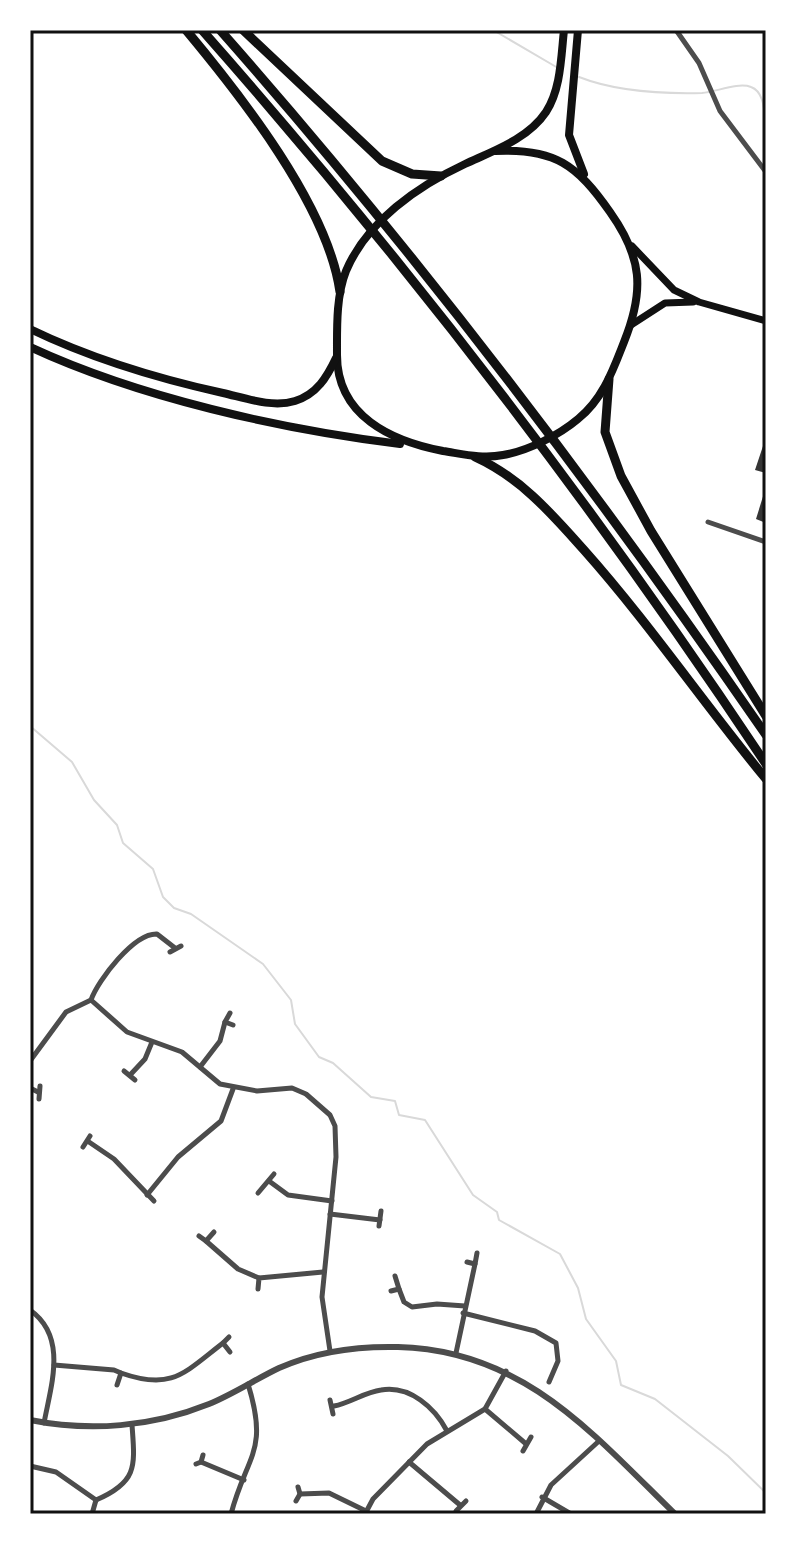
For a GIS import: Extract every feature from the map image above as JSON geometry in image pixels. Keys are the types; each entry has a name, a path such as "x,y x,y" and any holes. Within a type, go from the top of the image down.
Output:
{"highway":[{"path":"186,30 245,105 282,161 332,252 340,292"},
{"path":"202,30 367,223 545,450 691,653 766,764"},
{"path":"220,30 389,227 546,428 766,735"},
{"path":"243,30 382,161 412,174 441,176"},
{"path":"413,446 386,435 364,418 345,390 337,357 340,292 346,271 366,238 417,189 522,135 546,111 559,74 564,30"},
{"path":"30,347 127,384 186,402 475,457 518,452 566,427 591,407 609,379 631,325 638,285 632,246 589,182 571,144 578,30"},
{"path":"495,151 532,152 555,158 589,182"},
{"path":"30,329 103,362 150,376 273,403 294,402 311,393 323,382 337,357"},
{"path":"609,379 605,432 621,476 651,531 766,716"},
{"path":"475,457 515,478 553,516 616,587 766,779"}],"main road":[{"path":"632,246 674,290 699,302 766,321"},
{"path":"631,325 665,303 699,302"}],"street":[{"path":"676,30 699,63 712,97 766,172"},
{"path":"708,522 766,542"},
{"path":"30,1061 66,1012 91,1000 100,977 144,936 157,934 175,949"},
{"path":"91,1000 127,1032 182,1052 214,1081 233,1089 292,1088 326,1110 336,1135 323,1272 322,1310 330,1351"},
{"path":"200,1067 220,1041 230,1013"},
{"path":"225,1022 233,1025"},
{"path":"130,1075 145,1059 152,1042"},
{"path":"30,1088 39,1092"},
{"path":"147,1195 178,1157 221,1121 233,1089"},
{"path":"87,1142 114,1159 154,1201"},
{"path":"258,1193 274,1174"},
{"path":"269,1181 288,1195 332,1201"},
{"path":"330,1214 379,1223 381,1211"},
{"path":"206,1241 214,1232"},
{"path":"199,1236 238,1269 259,1278 323,1272"},
{"path":"456,1353 477,1253"},
{"path":"467,1262 475,1264"},
{"path":"395,1276 404,1302 412,1307 437,1304 464,1309 535,1331 556,1343 558,1361 549,1382"},
{"path":"258,1289 259,1278"},
{"path":"391,1291 399,1289"},
{"path":"30,1310 50,1332 54,1365 44,1423"},
{"path":"54,1365 107,1368 150,1382 172,1380 229,1337"},
{"path":"223,1343 230,1352"},
{"path":"30,1420 85,1427 132,1425 209,1404 283,1367 330,1351 392,1347 456,1353 506,1371 561,1405 675,1514"},
{"path":"300,1494 329,1493 366,1513 373,1499 409,1462 447,1431 485,1409 506,1371"},
{"path":"117,1385 121,1373"},
{"path":"231,1514 253,1460 258,1435 257,1412 248,1384"},
{"path":"333,1414 332,1403 379,1390 393,1390 425,1404 447,1431"},
{"path":"485,1409 525,1443"},
{"path":"92,1514 96,1500 127,1482 135,1464 132,1425"},
{"path":"523,1451 531,1437"},
{"path":"536,1514 542,1497 599,1441"},
{"path":"200,1460 244,1480"},
{"path":"409,1462 461,1505"},
{"path":"30,1466 56,1472 96,1500"},
{"path":"296,1501 300,1494 298,1487"},
{"path":"542,1497 571,1514"}],"building":[{"path":"766,440 766,473 755,470"},
{"path":"766,490 766,523 756,519"}],"waterway":[{"path":"493,30 558,68"},
{"path":"579,77 608,86 655,92 702,93 733,86 751,87 761,98 766,125"},
{"path":"30,726 72,762 94,800 117,825 123,843 153,869 163,897 174,908 191,914 263,964 291,1000 295,1024 319,1057 333,1063 371,1097 395,1101 399,1115 425,1120 473,1195 497,1212 499,1220 560,1254 578,1288 586,1319 616,1361 621,1385 655,1399 728,1456 766,1493"}]}
